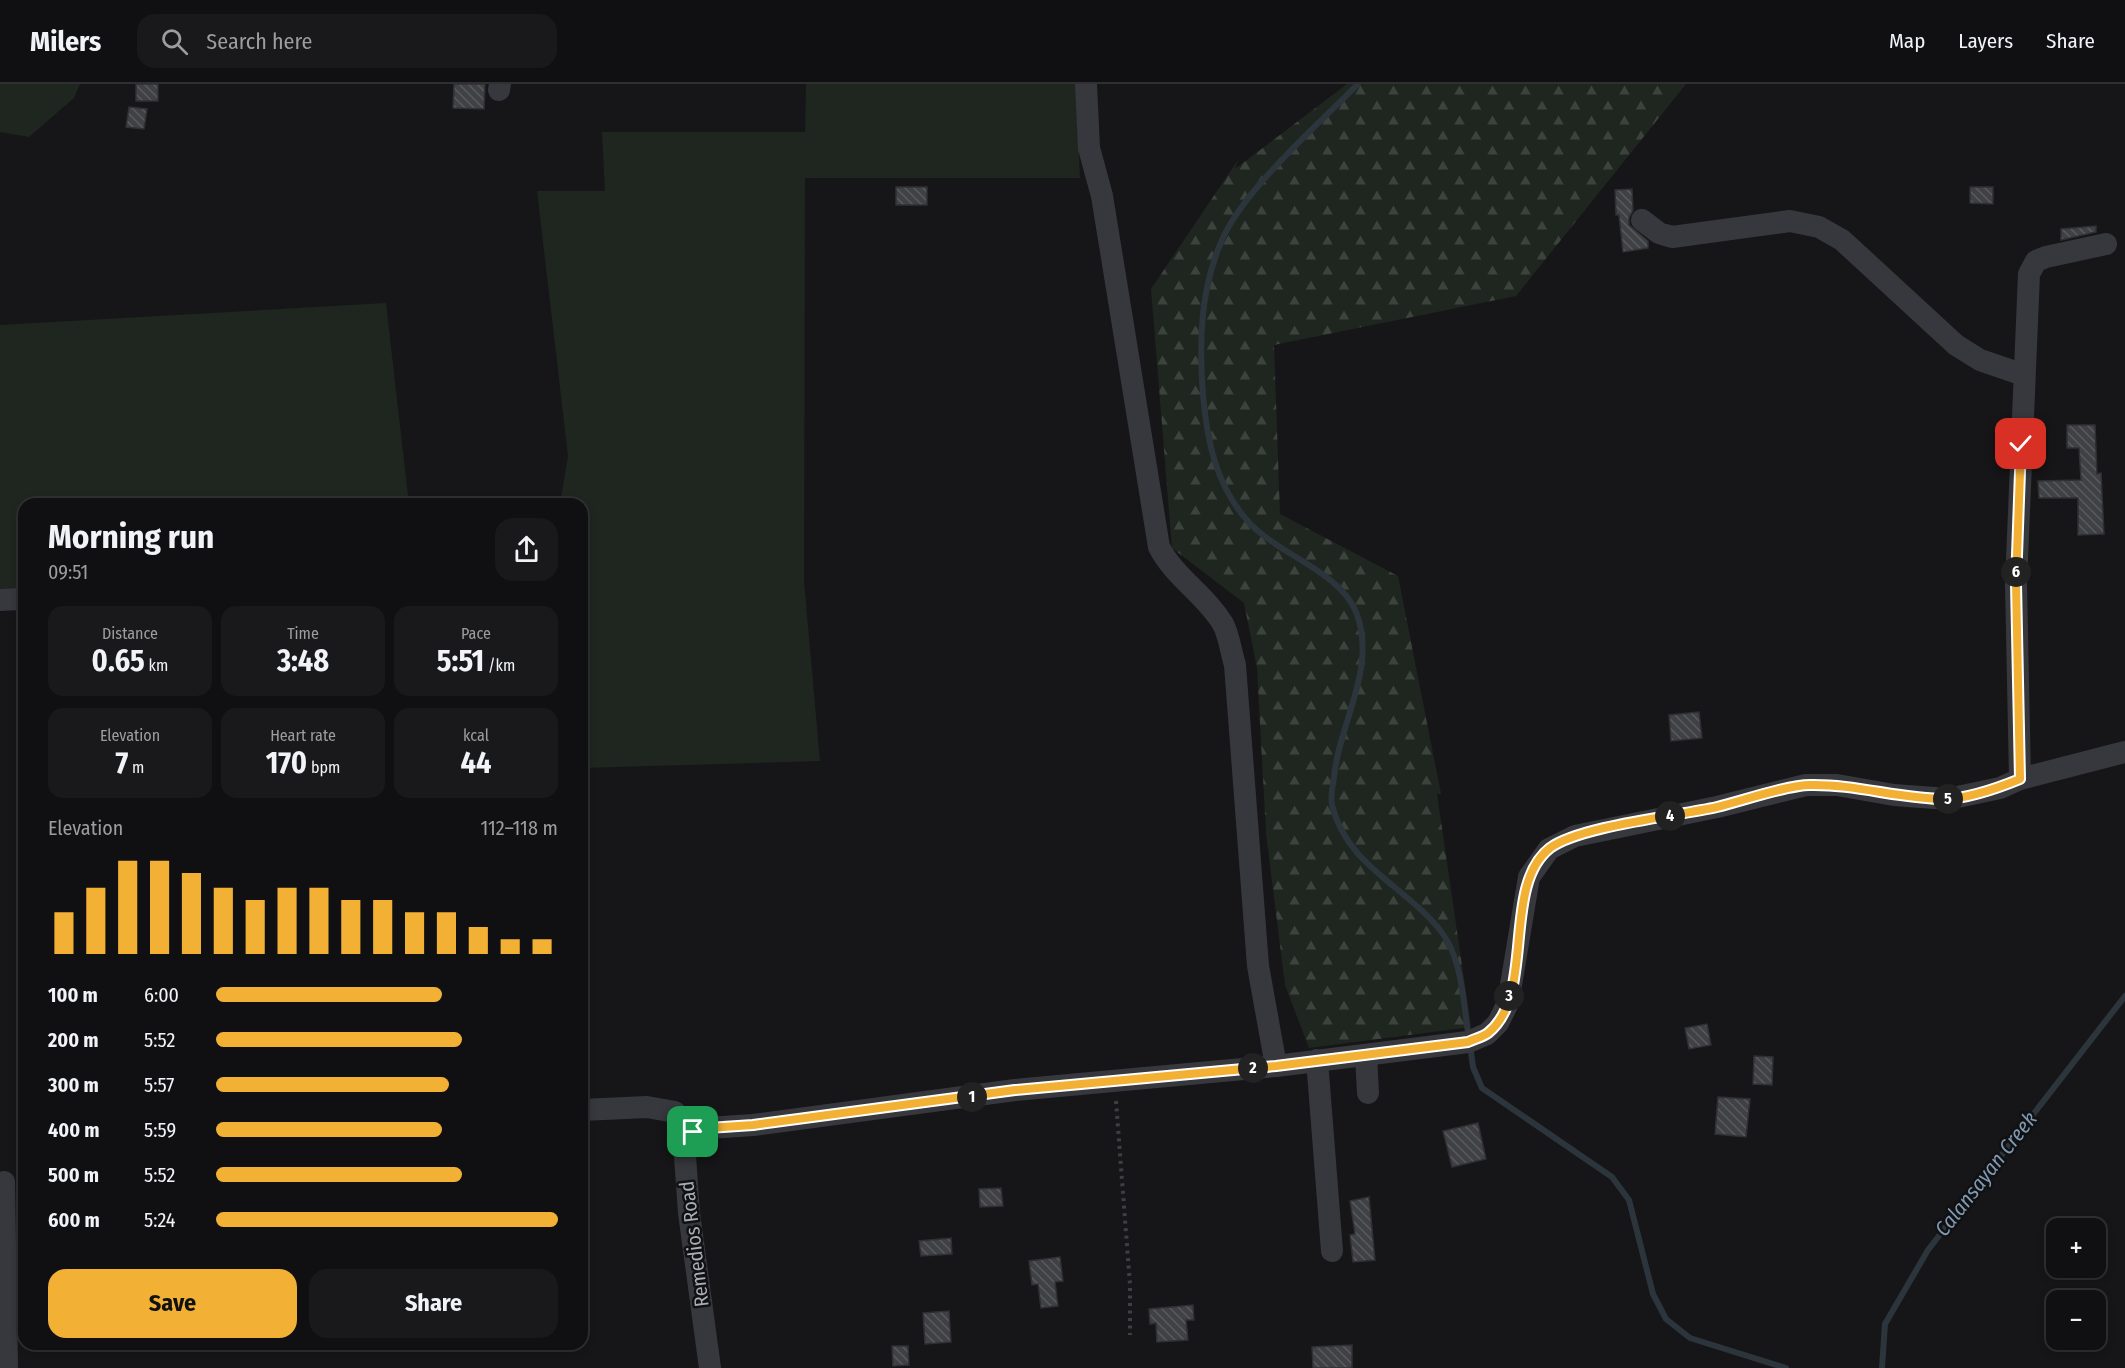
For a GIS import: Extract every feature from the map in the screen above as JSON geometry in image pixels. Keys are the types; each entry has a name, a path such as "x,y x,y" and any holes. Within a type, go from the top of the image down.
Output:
{"street":[{"path":"1086,84 1089,148 1102,196 1160,547 1169,567 1197,591 1224,625 1234,665 1258,966 1276,1066"},
{"path":"1642,220 1659,233 1672,237 1790,221 1819,227 1842,240 1956,345 1980,360 2024,375"},
{"path":"2020,779 2016,583 2029,274 2036,261 2106,244"},
{"path":"588,1110 647,1107 675,1112 693,1132 708,1128 753,1125 1015,1090 1276,1066 1468,1042 1487,1035 1498,1023 1508,1003 1528,876 1549,849 1575,836 1717,807 1806,785 1837,785 1894,795 1948,799 2000,788 2020,779 2125,752"},
{"path":"1366,1055 1368,1094"},
{"path":"1317,1060 1332,1251"},
{"name":"Remedios Road","path":"693,1132 686,1143 685,1156 688,1213 710,1368"},
{"path":"6,1368 9,1182"}],"path":[{"path":"1115,1082 1130,1285 1130,1335"}],"green space":[{"path":"0,84 80,84 74,98 29,137 0,132"},
{"path":"806,84 1076,84 1080,178 805,178 804,581 820,761 588,768 588,498 561,498 568,456 537,191 605,191 602,132 805,132"},
{"path":"1347,84 1686,84 1516,296 1274,345 1280,514 1398,576 1441,794 1437,794 1471,1027 1309,1048 1285,985 1266,833 1257,668 1244,603 1172,548 1151,289 1238,160 1235,169"},
{"path":"386,303 408,498 18,498 18,588 0,589 0,325"}],"building":[{"path":"136,84 158,84 158,101 136,101"},
{"path":"454,84 485,84 484,109 453,108"},
{"path":"129,107 147,109 144,129 126,127"},
{"path":"896,187 927,187 927,205 896,205"},
{"path":"1970,187 1993,187 1993,204 1970,203"},
{"path":"1632,189 1633,210 1629,218 1629,225 1648,241 1648,248 1623,252 1619,215 1616,215 1615,190"},
{"path":"2096,226 2096,232 2061,240 2061,229"},
{"path":"2067,425 2095,425 2097,474 2101,473 2104,534 2078,535 2078,498 2039,498 2038,481 2081,480 2079,448 2067,448"},
{"path":"1699,712 1702,738 1671,741 1669,715"},
{"path":"1707,1024 1711,1045 1689,1049 1685,1028"},
{"path":"1754,1056 1773,1057 1772,1085 1753,1084"},
{"path":"1718,1097 1750,1099 1746,1137 1715,1134"},
{"path":"1478,1123 1486,1159 1452,1167 1443,1131"},
{"path":"1001,1188 1003,1206 980,1207 979,1189"},
{"path":"1369,1197 1375,1260 1353,1262 1350,1235 1355,1234 1350,1201"},
{"path":"951,1238 952,1254 921,1256 919,1241"},
{"path":"1060,1257 1063,1281 1055,1282 1058,1306 1041,1308 1038,1284 1032,1285 1029,1261"},
{"path":"1193,1305 1194,1320 1186,1320 1188,1340 1157,1342 1156,1323 1150,1324 1149,1309"},
{"path":"949,1311 951,1342 925,1344 923,1313"},
{"path":"1352,1345 1352,1368 1313,1368 1312,1347"},
{"path":"892,1346 908,1346 909,1365 893,1366"}],"waterway":[{"path":"1358,84 1264,179 1233,220 1222,240 1205,297 1201,336 1203,395 1210,445 1220,477 1236,506 1258,531 1336,585 1348,597 1356,612 1362,633 1363,653 1355,695 1337,757 1332,805 1339,826 1350,844 1378,874 1426,914 1447,941 1457,966 1468,1032"},
{"name":"Calansayan Creek","path":"1882,1368 1885,1324 1928,1250 2125,996"},
{"path":"1471,1052 1473,1067 1482,1088 1612,1177 1629,1200 1653,1294 1666,1319 1690,1338 1786,1368"}],"route":[{"path":"693,1132 708,1128 753,1125 1015,1090 1276,1066 1468,1042 1487,1035 1498,1023 1508,1003 1528,876 1549,849 1575,836 1717,807 1806,785 1837,785 1894,795 1948,799 2000,788 2020,779 2016,583 2021,444"}]}
